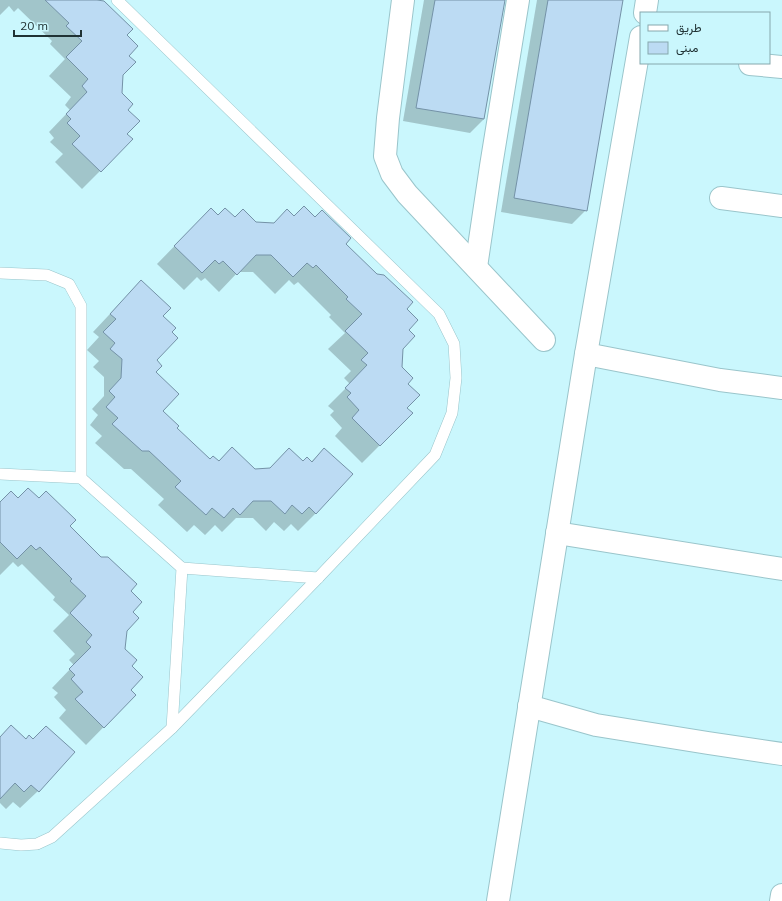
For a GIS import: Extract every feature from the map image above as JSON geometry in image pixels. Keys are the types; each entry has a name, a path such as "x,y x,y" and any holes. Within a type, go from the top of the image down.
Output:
{"street":[{"path":"403,0 388,118 385,156 392,174 407,194 544,340"},
{"path":"476,267 518,0"},
{"path":"645,12 648,0"},
{"path":"498,901 586,354 640,43"},
{"path":"750,64 782,67"},
{"path":"721,198 782,206"},
{"path":"586,354 720,380 782,388"},
{"path":"557,533 782,569"},
{"path":"529,706 596,725 782,754"},
{"path":"781,901 782,895"}],"lane":[{"path":"0,843 21,845 37,844 52,837 172,728 318,578 435,454 452,413 456,378 454,344 439,314 117,0"},
{"path":"0,273 47,274 69,284 81,306 81,478"},
{"path":"0,474 81,478 182,568 318,578"},
{"path":"172,728 182,568"}],"building":[{"path":"45,0 104,1 133,29 127,35 138,46 129,56 136,62 123,75 122,93 133,104 128,110 140,121 127,134 133,139 101,172 72,144 80,136 67,123 71,119 66,114 87,92 82,86 88,79 66,57 82,41 66,26 69,23"},
{"path":"435,0 505,0 484,119 416,108"},
{"path":"548,0 623,0 587,211 514,198"},
{"path":"304,206 315,217 322,210 351,238 346,244 377,274 384,275 413,302 407,309 418,320 409,330 415,336 403,349 402,367 413,378 408,384 420,395 407,408 413,413 380,446 352,418 359,410 347,397 351,393 345,388 367,365 361,360 368,353 345,331 362,314 346,299 348,297 316,265 313,268 307,263 293,277 271,255 256,255 237,275 223,261 219,264 215,260 202,273 174,246 211,208 218,215 225,208 235,217 243,209 256,222 274,223 287,209 294,216"},
{"path":"141,280 171,308 163,316 176,328 172,332 178,338 157,360 162,366 156,372 179,394 163,411 179,426 177,428 210,459 213,456 219,461 232,447 255,469 270,468 289,448 303,461 307,457 312,462 324,448 353,474 316,514 309,507 302,514 292,505 285,514 271,501 253,501 240,515 233,508 224,518 212,508 206,515 175,487 181,481 149,451 142,451 112,424 118,418 106,407 115,397 109,391 121,378 122,359 110,349 115,343 103,332 116,319 110,314"},
{"path":"28,488 39,498 46,491 76,520 70,526 101,557 108,557 137,584 131,591 142,602 133,612 139,618 127,631 125,649 137,660 132,666 143,677 131,690 136,695 104,728 75,699 83,692 71,679 75,675 69,669 91,647 86,642 92,635 70,613 86,596 70,581 72,579 40,547 36,550 31,545 17,559 0,542 0,502 11,491 18,498"},
{"path":"11,725 26,739 29,735 33,739 46,726 75,752 39,792 31,785 24,792 15,783 0,799 0,737"}]}
